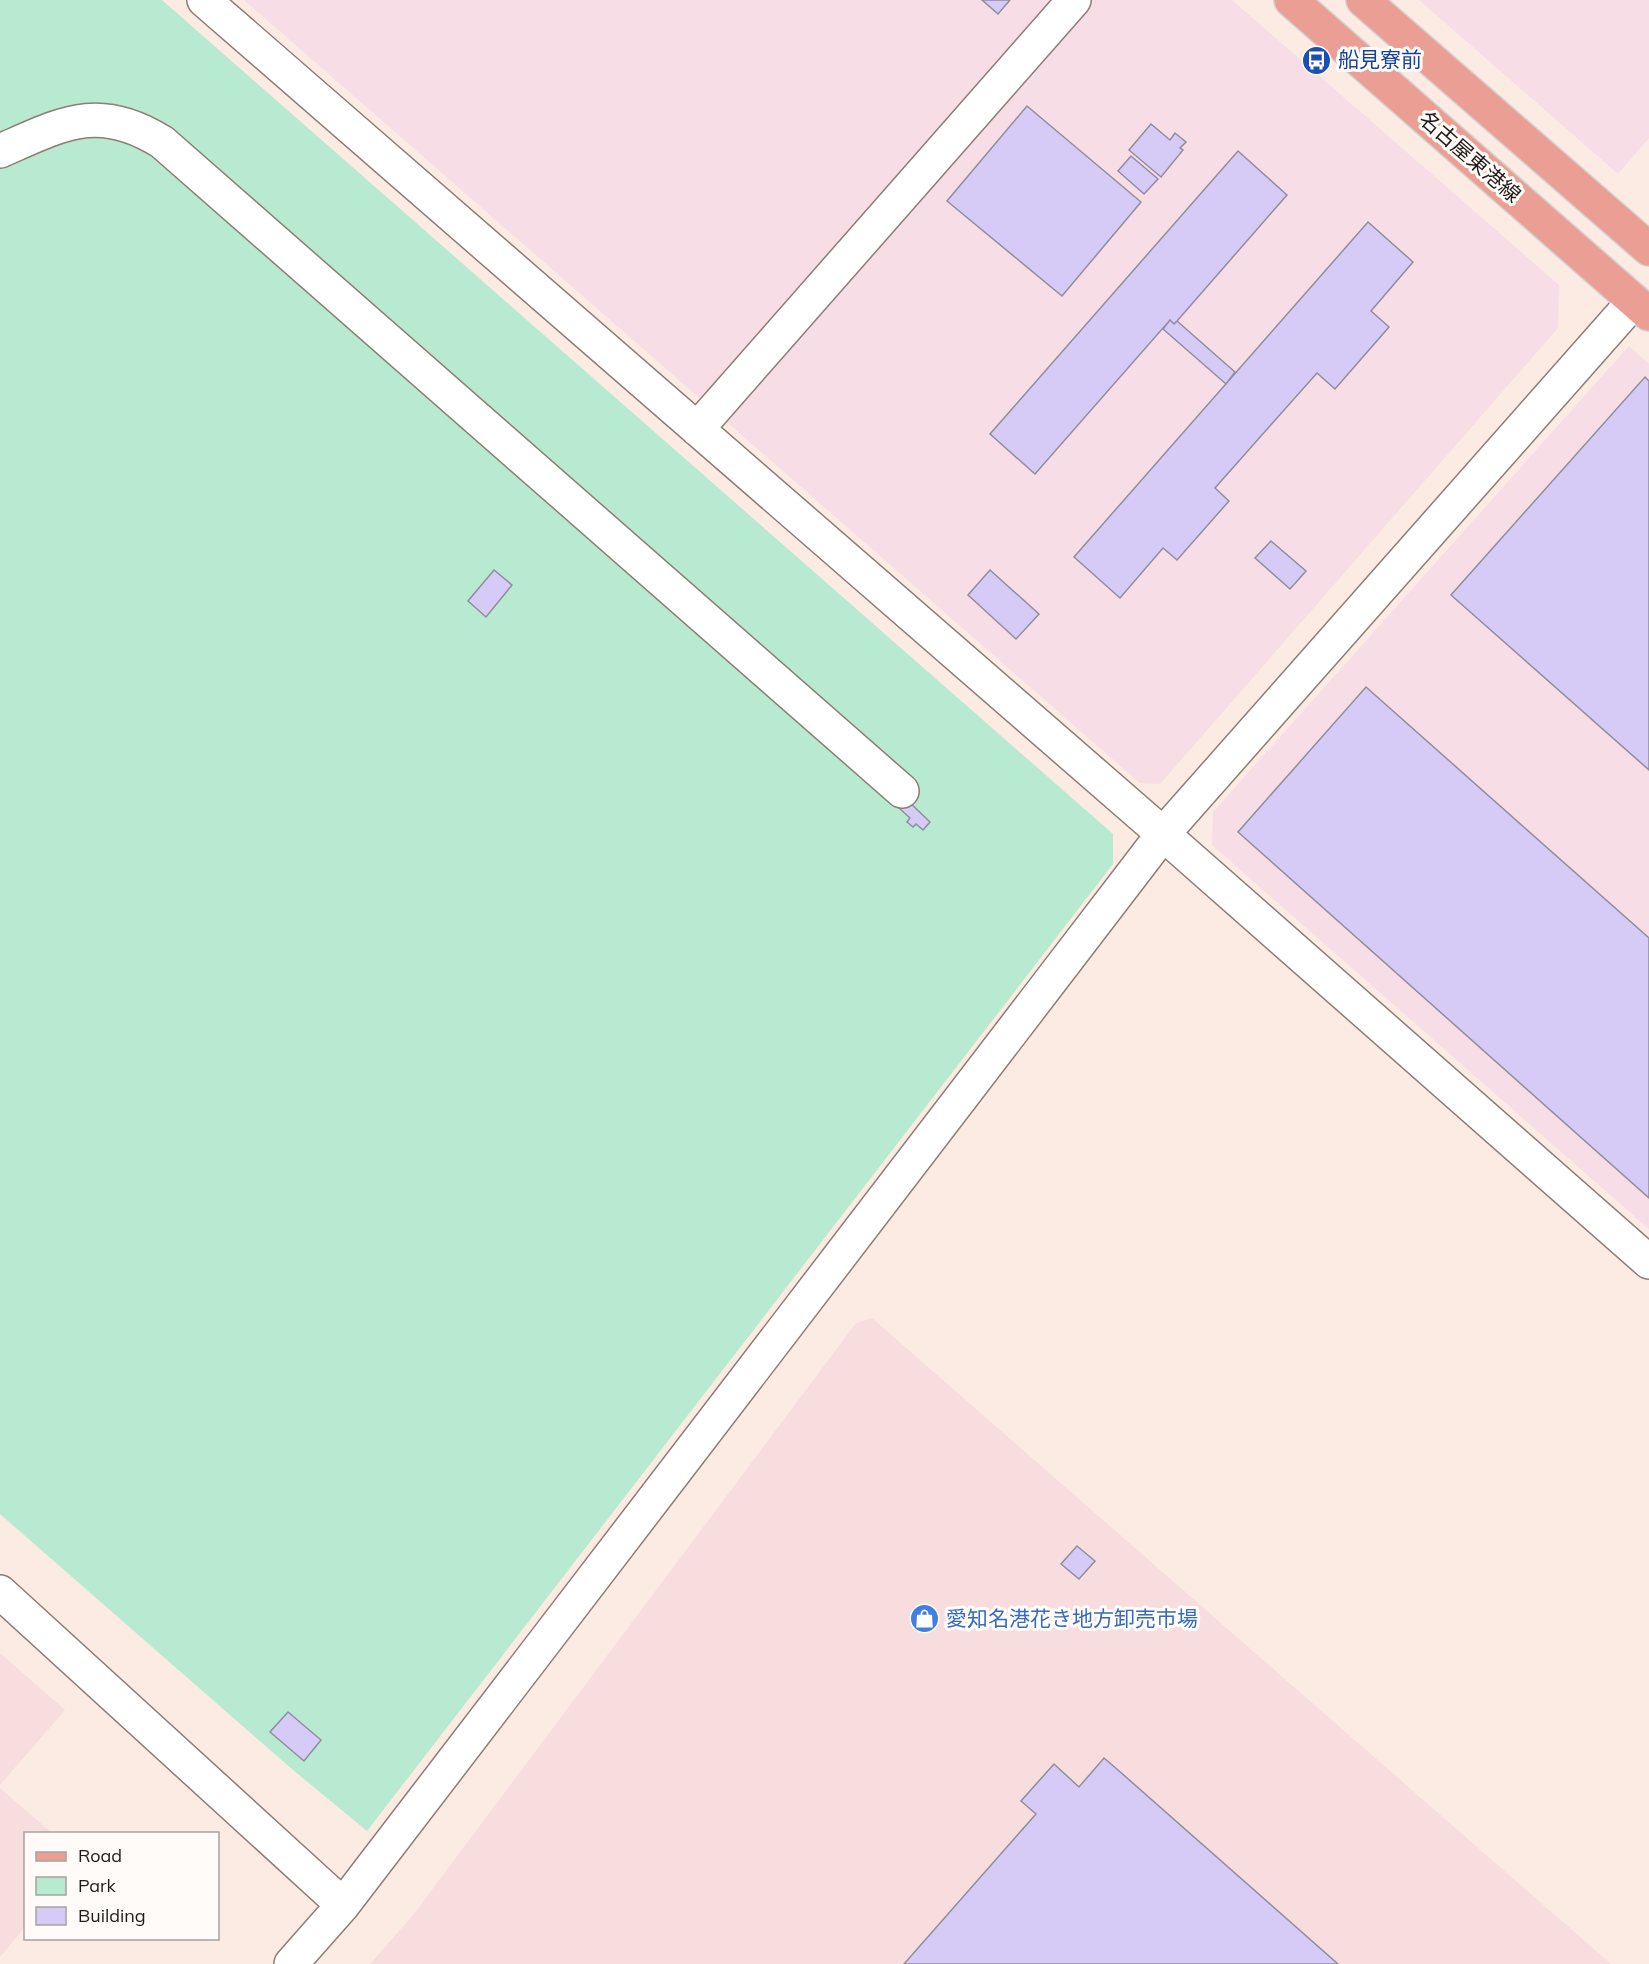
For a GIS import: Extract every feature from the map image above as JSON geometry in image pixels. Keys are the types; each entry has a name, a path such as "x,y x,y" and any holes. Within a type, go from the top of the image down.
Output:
{"main road":[{"name":"名古屋東港線","path":"1291,0 1642,307"},
{"path":"1363,0 1649,249"}],"street":[{"path":"204,0 1163,834 1649,1262"},
{"path":"698,429 1074,0"},
{"path":"0,151 58,126 85,120 120,122 137,128 162,142 902,791"},
{"path":"291,1964 344,1905 1163,834 1642,307"},
{"path":"0,1592 344,1905"}],"shaded area":[{"path":"244,0 1232,0 1559,285 1558,328 1160,784 1140,783"},
{"path":"1419,0 1649,0 1649,138 1618,174"},
{"path":"1629,346 1649,364 1649,1229 1212,845 1213,812"},
{"name":"愛知名港花き地方卸売市場","path":"872,1318 1611,1964 370,1964 413,1915 856,1323"},
{"path":"0,1653 65,1710 0,1785"},
{"path":"0,1788 51,1832 24,1832 24,1928 0,1957"}],"green space":[{"path":"0,0 162,0 1113,834 1113,864 367,1831 293,1770 0,1514"}],"building":[{"path":"982,0 1010,0 998,14"},
{"path":"1027,106 1141,202 1062,296 947,201"},
{"path":"1151,124 1170,140 1175,133 1186,142 1180,148 1183,150 1161,177 1129,150"},
{"path":"1238,151 1287,195 1177,321 1174,324 1170,320 1035,474 990,434"},
{"path":"1131,156 1158,179 1144,194 1118,171"},
{"path":"1368,222 1413,262 1371,311 1389,327 1335,389 1317,373 1215,488 1229,501 1177,560 1163,548 1120,598 1074,557"},
{"path":"1170,320 1174,324 1177,321 1235,372 1226,384 1163,329"},
{"path":"1645,377 1649,381 1649,770 1451,595"},
{"path":"1271,541 1306,571 1290,589 1255,558"},
{"path":"494,570 512,585 486,617 468,601"},
{"path":"990,570 1039,614 1016,639 968,595"},
{"path":"1366,687 1649,938 1649,1198 1238,832"},
{"path":"906,799 930,822 923,830 916,824 913,827 907,822 910,818 899,808"},
{"path":"1077,1546 1095,1561 1079,1579 1061,1564"},
{"path":"288,1712 321,1740 304,1761 270,1732"},
{"path":"1104,1758 1338,1964 904,1964 1036,1814 1021,1801 1054,1764 1079,1787"}],"place":[{"name":"船見寮前","path":"1317,60"},
{"name":"愛知名港花き地方卸売市場","path":"925,1619"}]}
